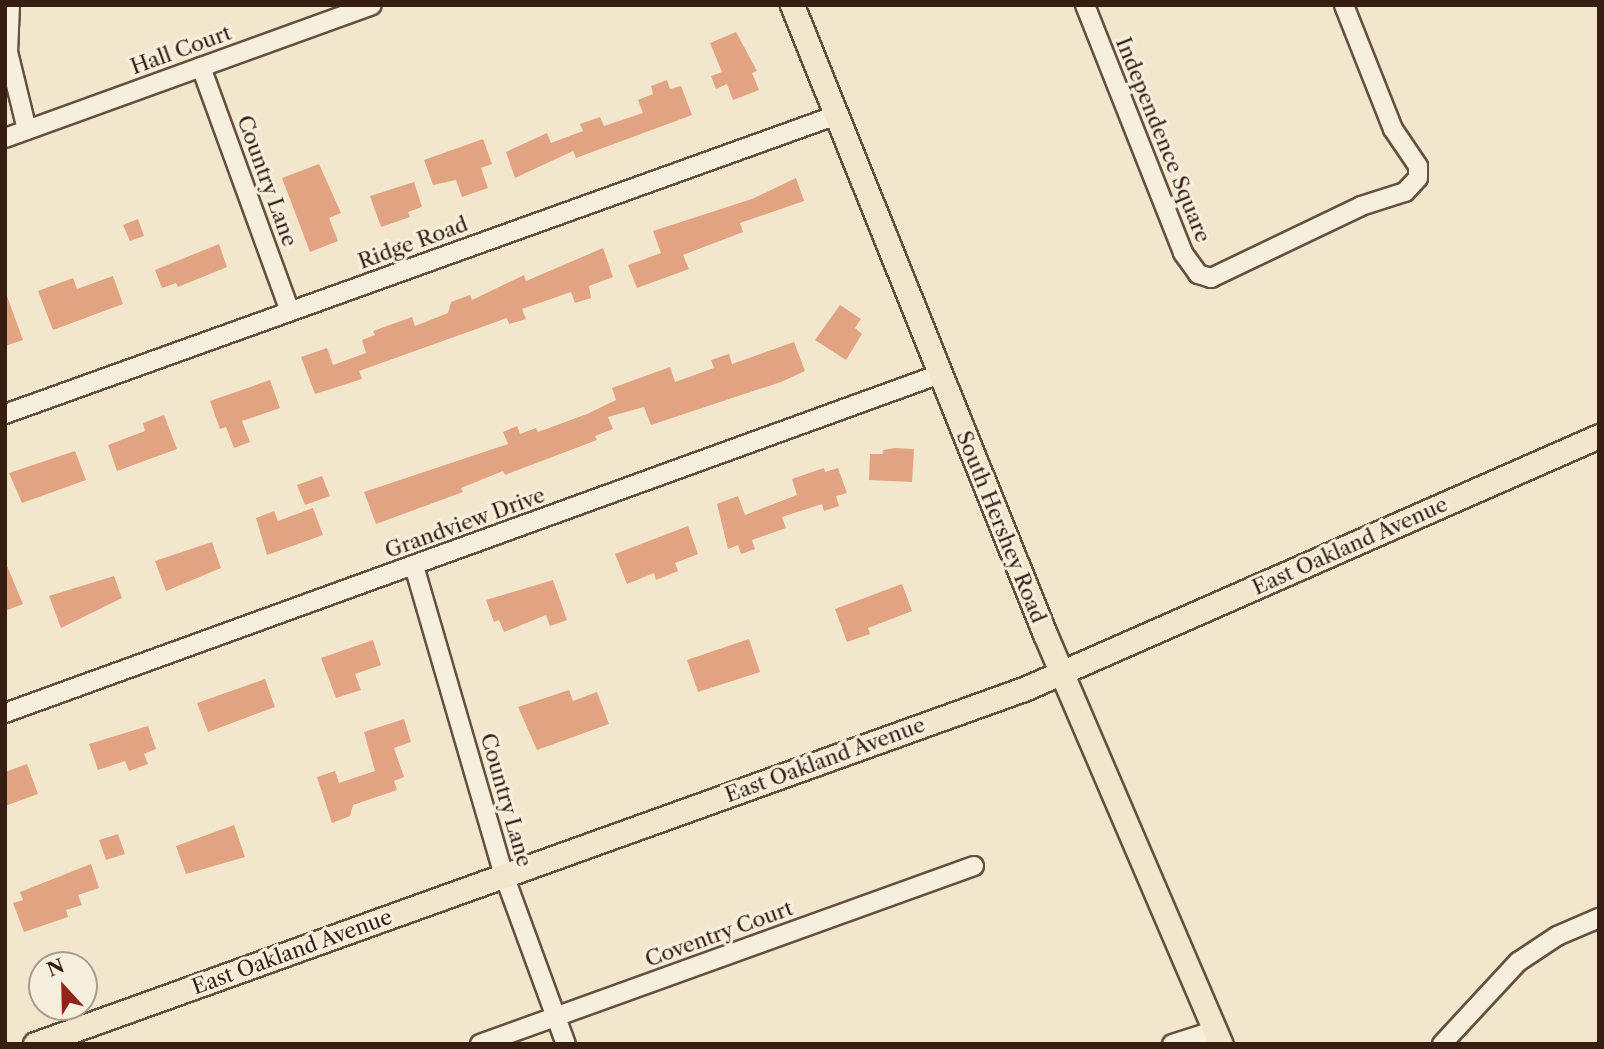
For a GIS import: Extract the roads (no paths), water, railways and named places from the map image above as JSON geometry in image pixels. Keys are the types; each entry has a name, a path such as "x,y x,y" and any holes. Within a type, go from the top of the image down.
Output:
{"main road":[{"name":"South Hershey Road","path":"792,5 1062,673 1218,1037"},
{"name":"East Oakland Avenue","path":"35,1044 1062,673 1599,436"}],"street":[{"path":"10,5 8,52 27,130"},
{"name":"Hall Court","path":"5,138 372,5"},
{"name":"Independence Square","path":"1085,5 1183,253 1198,274 1211,278 1362,205 1405,192 1418,178 1418,166 1393,129 1344,5"},
{"name":"Country Lane","path":"201,66 290,311"},
{"name":"Ridge Road","path":"5,414 837,115"},
{"name":"Grandview Drive","path":"5,713 940,374"},
{"name":"Country Lane","path":"414,566 504,876 566,1044"},
{"name":"Coventry Court","path":"480,1044 974,866"},
{"path":"1442,1044 1518,962 1557,936 1599,918"},
{"path":"1172,1044 1218,1037"}]}
